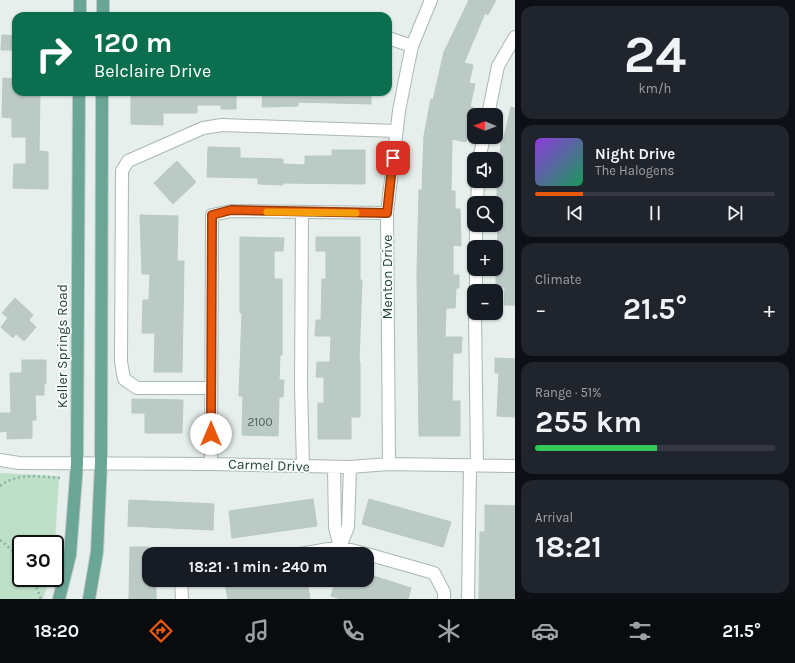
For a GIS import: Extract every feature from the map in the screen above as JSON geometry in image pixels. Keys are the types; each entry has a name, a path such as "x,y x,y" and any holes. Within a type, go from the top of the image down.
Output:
{"main road":[{"path":"80,0 80,12"},
{"path":"103,0 103,12"},
{"name":"Keller Springs Road","path":"59,599 70,555 77,464 79,96"},
{"path":"89,599 97,552 101,463 102,96"}],"street":[{"name":"Menton Drive","path":"389,464 387,213 396,131 412,46 431,0"},
{"path":"489,108 498,66 515,37"},
{"path":"392,39 412,46"},
{"path":"211,388 137,388 124,379 121,362 122,171 128,161 203,128 222,125 396,131"},
{"path":"210,464 212,215 231,210 302,213 387,213"},
{"path":"302,213 301,386 303,466"},
{"path":"468,599 473,465 476,320"},
{"name":"Carmel Drive","path":"0,460 19,463 210,464 334,467 389,464 515,466"},
{"path":"334,467 335,527 340,547"},
{"path":"340,547 348,527 350,467"},
{"path":"374,556 434,573 444,592 444,599"},
{"path":"181,587 182,599"}],"path":[{"path":"0,486 12,478 19,477 61,478"},
{"path":"0,540 12,550"},
{"path":"36,587 41,599"}],"green space":[{"path":"0,473 59,476 56,535 12,535 12,587 47,587 43,599 0,599"}],"building":[{"path":"469,0 496,0 488,15 485,13 464,63 473,65 469,83 475,84 470,107 473,108 467,108 466,142 452,139 451,191 455,191 455,209 460,209 461,246 453,245 453,275 459,275 459,288 456,288 455,308 446,308 445,337 462,337 461,353 453,353 452,401 460,401 460,436 419,436 417,274 419,190 422,190 424,136 431,99 433,100 444,52"},
{"path":"2,35 12,36 12,50 1,50"},
{"path":"3,78 12,79 12,96 40,96 39,151 48,152 48,189 13,188 14,164 26,164 26,137 12,137 12,118 2,117"},
{"path":"131,96 236,96 236,109 221,109 221,105 197,105 197,113 163,113 163,125 131,124"},
{"path":"263,96 371,96 371,104 298,102 298,106 262,107"},
{"path":"511,107 515,108 515,305 504,305 505,287 503,287 503,284 496,284 496,276 503,276 503,240 498,240 498,232 503,232 503,196 497,196 497,188 503,188 503,152 500,152"},
{"path":"208,147 240,148 240,158 283,159 283,164 305,165 305,156 332,156 332,150 365,150 365,184 258,184 258,178 207,177"},
{"path":"177,161 196,182 173,204 154,183"},
{"path":"140,215 178,216 177,261 184,261 182,372 154,372 155,333 142,333 143,300 149,300 150,274 142,274"},
{"path":"240,237 284,238 283,251 274,251 274,279 282,279 282,355 280,355 279,380 284,380 283,397 279,397 278,436 242,435 243,396 239,396 242,313 240,313"},
{"path":"316,237 360,237 360,280 362,280 359,362 360,417 351,417 351,439 318,439 318,403 324,403 324,377 316,377 317,362 330,362 331,336 315,336 316,320 321,320 322,279 326,279 326,251 316,251"},
{"path":"15,298 33,315 29,320 36,327 24,341 16,334 13,338 1,327 8,318 2,313"},
{"path":"495,358 515,359 515,417 497,416 499,373 495,373"},
{"path":"22,360 46,360 46,384 44,384 44,395 35,395 36,420 32,420 32,438 7,439 7,431 0,432 0,413 11,413 10,373 22,373"},
{"path":"132,399 183,400 182,433 145,433 145,413 132,413"},
{"path":"313,499 317,526 232,538 229,511"},
{"path":"369,499 451,522 443,547 362,524"},
{"path":"129,500 214,504 213,530 128,526"},
{"path":"485,505 515,506 515,599 479,599 480,532 485,532"},
{"path":"130,547 142,547 142,587 156,587 156,599 129,599"},
{"path":"374,576 411,588 408,599 341,599 331,596 334,587 374,587"},
{"path":"226,587 308,587 310,599 228,599"}],"slow traffic":[{"path":"267,212 356,213"}],"route":[{"path":"211,434 212,215 231,210 310,213 387,213 393,158"}]}
